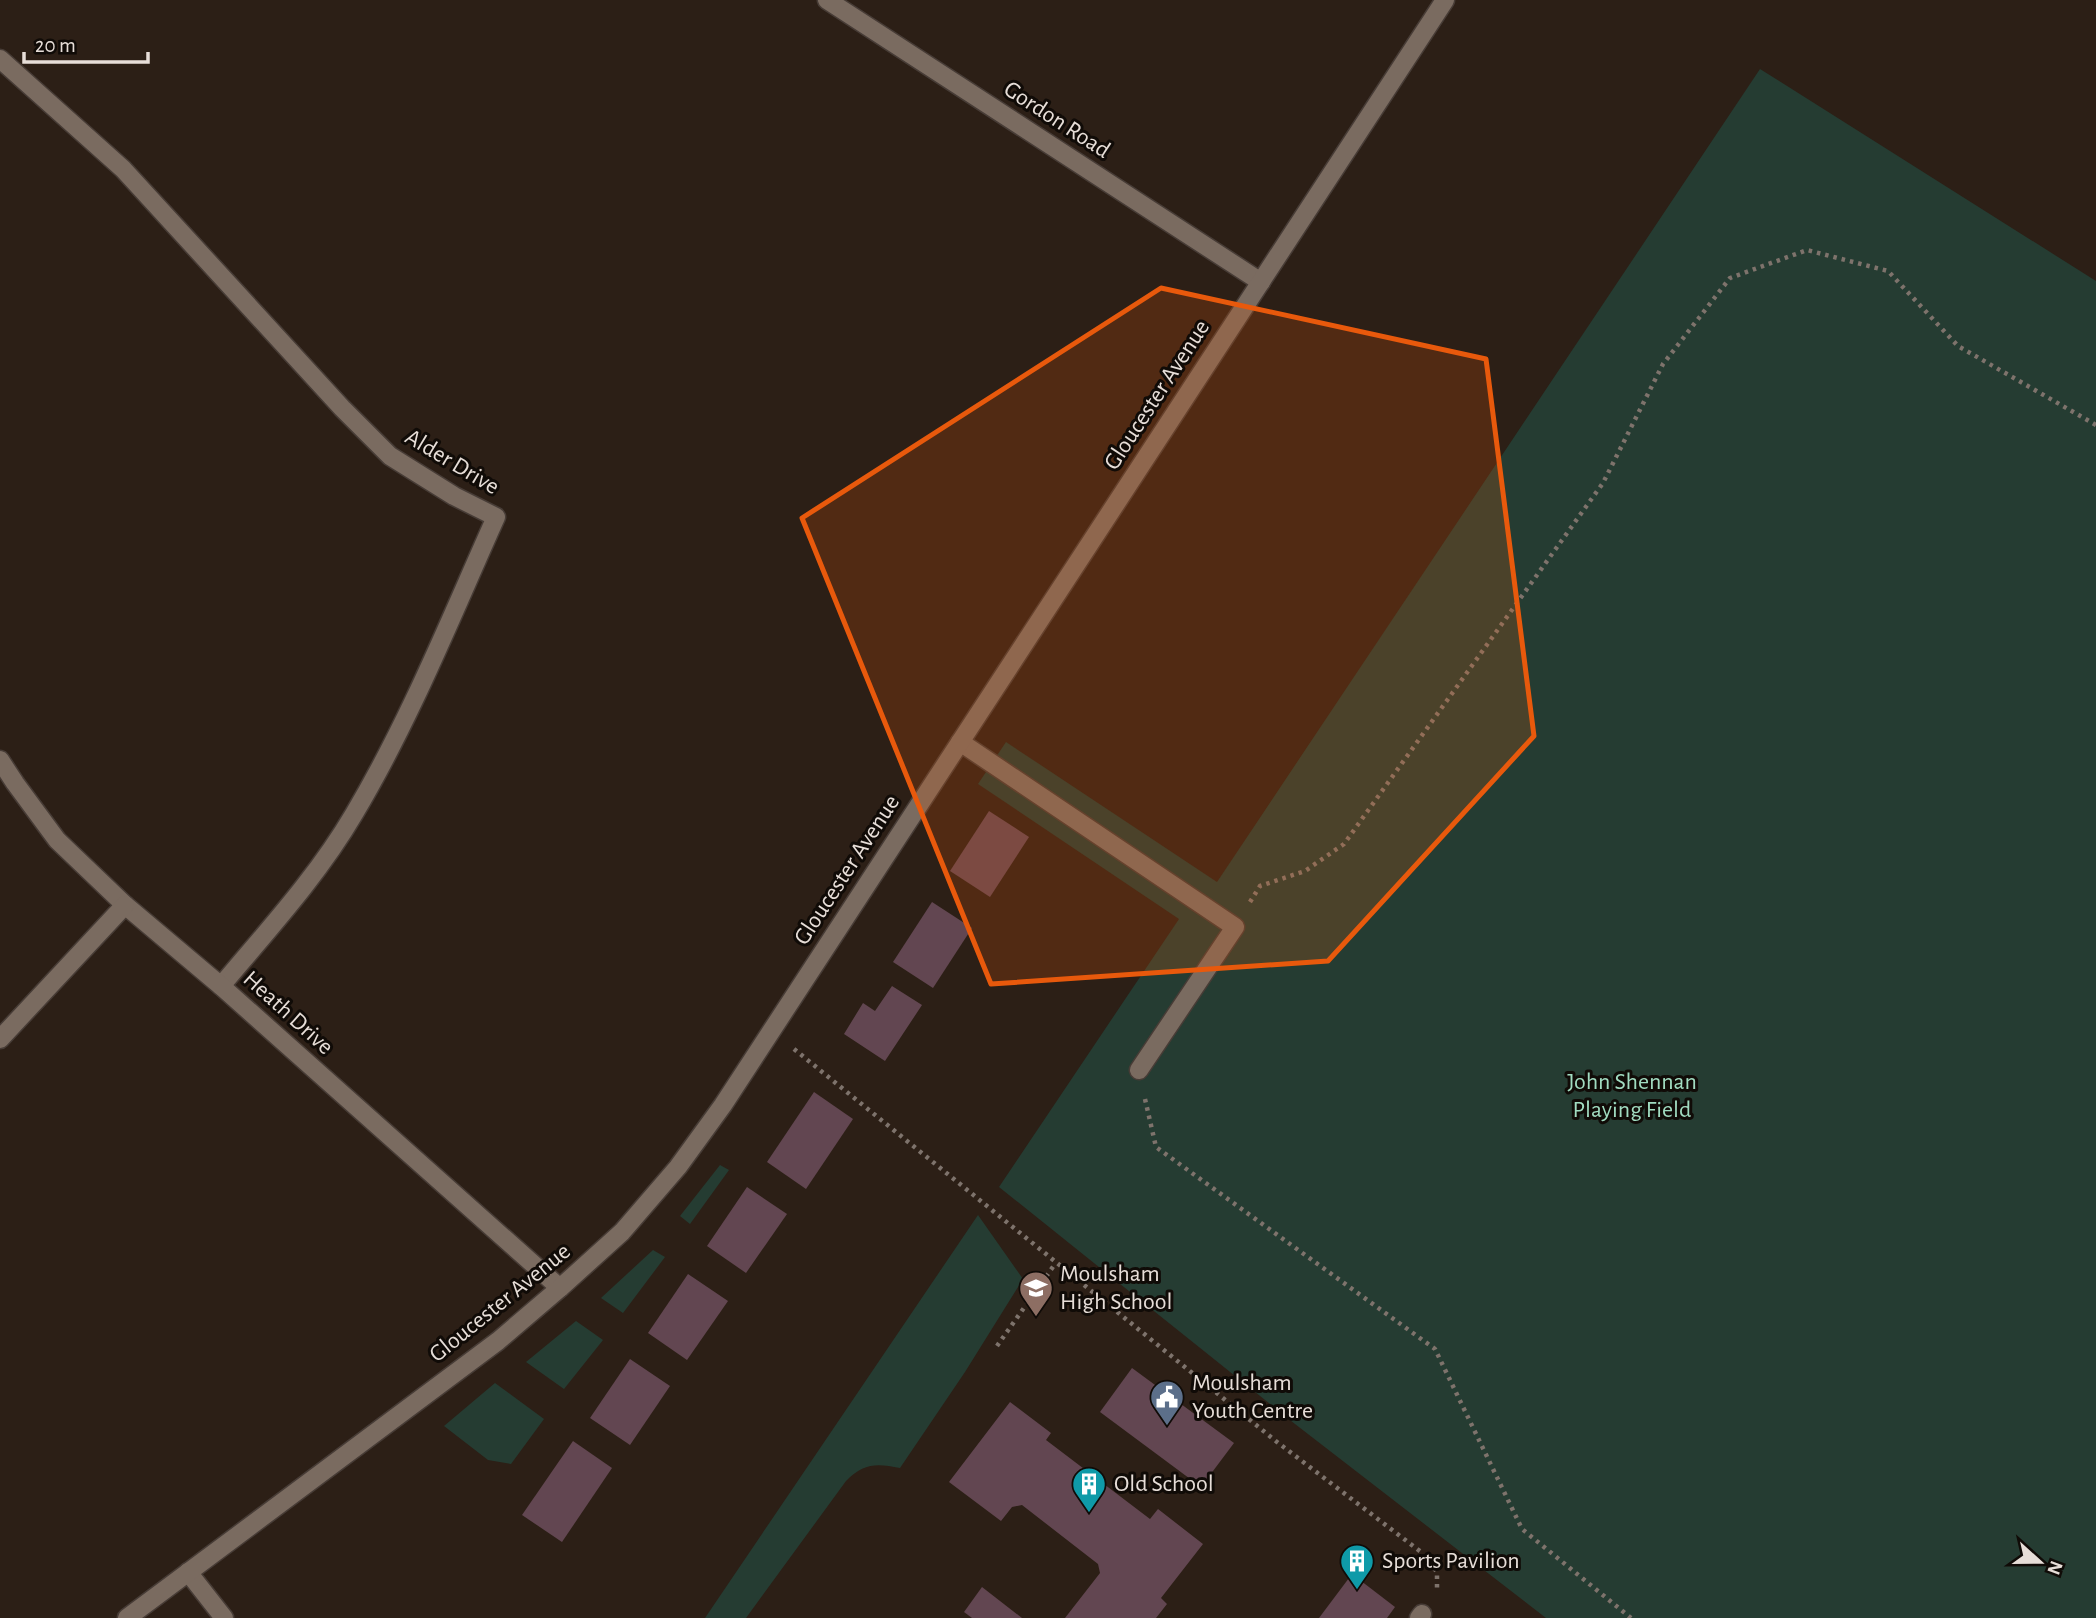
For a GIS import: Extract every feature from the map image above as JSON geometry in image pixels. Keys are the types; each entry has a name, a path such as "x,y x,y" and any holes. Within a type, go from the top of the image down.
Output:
{"street":[{"name":"Gordon Road","path":"827,0 1261,282"},
{"name":"Gloucester Avenue","path":"127,1618 498,1341 622,1232 678,1167 771,1032 1445,0"},
{"name":"Alder Drive","path":"0,59 123,169 342,408 390,456 454,496 496,517 385,759 353,816 313,876 221,986"},
{"path":"960,742 1235,927 1139,1070"},
{"name":"Heath Drive","path":"0,760 57,840 125,905 221,986 561,1288"},
{"path":"0,1039 125,905"},
{"path":"188,1572 224,1618"}],"path":[{"path":"1235,927 1260,886 1305,871 1344,844 1603,483 1663,364 1730,278 1807,250 1888,271 1958,346 2096,425"},
{"path":"771,1032 1277,1442 1421,1552 1437,1572 1437,1587 1421,1616"},
{"path":"1139,1070 1156,1147 1435,1349 1522,1529 1631,1618"},
{"path":"997,1346 1055,1264"}],"highlighted area":[{"path":"1161,288 1486,359 1534,736 1328,961 991,984 802,518"}],"green space":[{"name":"John Shennan Playing Field","path":"1760,69 2096,281 2096,1618 1546,1618 1295,1424 999,1187 1179,919 978,784 1006,742 1217,882"},
{"path":"720,1165 729,1170 690,1224 680,1216"},
{"path":"978,1215 1023,1279 965,1372 900,1468 871,1466 852,1475 746,1618 705,1618"},
{"path":"653,1250 665,1257 623,1313 601,1298"},
{"path":"576,1321 603,1340 564,1389 526,1362"},
{"path":"495,1383 544,1419 511,1464 488,1460 444,1426"}],"building":[{"path":"989,811 1029,837 990,897 950,871"},
{"path":"932,902 972,928 933,988 893,962"},
{"path":"892,986 922,1005 885,1061 844,1034 863,1003 875,1011"},
{"path":"814,1092 853,1119 806,1189 767,1162"},
{"path":"747,1187 787,1214 746,1273 707,1246"},
{"path":"688,1274 728,1301 687,1360 648,1333"},
{"path":"630,1359 670,1386 630,1445 590,1418"},
{"name":"Moulsham Youth Centre","path":"1132,1368 1234,1443 1201,1487 1100,1412"},
{"name":"Old School","path":"1010,1402 1051,1433 1046,1440 1150,1519 1158,1509 1203,1544 1161,1598 1167,1604 1156,1618 1065,1618 1100,1573 1098,1564 1022,1505 1012,1507 1001,1521 949,1482"},
{"path":"573,1441 612,1468 562,1542 522,1515"},
{"name":"Sports Pavilion","path":"1352,1574 1395,1607 1387,1618 1319,1618"},
{"path":"982,1587 1022,1618 972,1618 964,1612"}],"place":[{"name":"Moulsham High School","path":"1036,1318"},
{"name":"Moulsham Youth Centre","path":"1167,1427"},
{"name":"Old School","path":"1089,1514"},
{"name":"Sports Pavilion","path":"1357,1591"}]}
